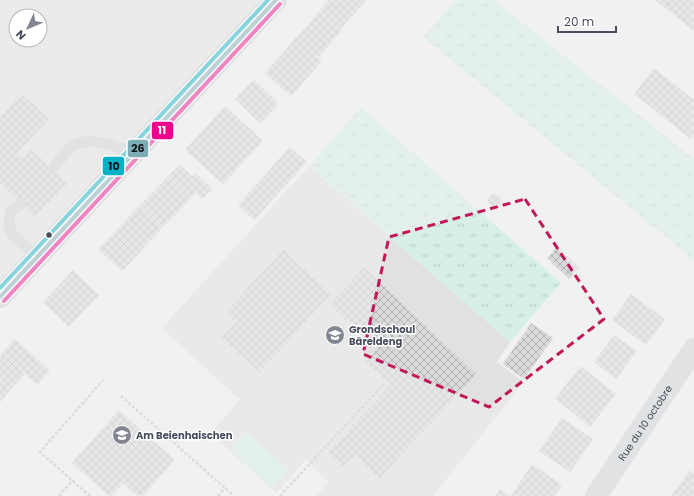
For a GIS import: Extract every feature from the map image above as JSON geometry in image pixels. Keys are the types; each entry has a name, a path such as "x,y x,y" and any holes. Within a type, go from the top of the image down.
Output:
{"main road":[{"path":"2,291 37,257 276,0"}],"street":[{"name":"Rue du 10 octobre","path":"596,496 694,349"}],"lane":[{"path":"53,169 70,147 85,141 114,145 134,153"},
{"path":"21,204 10,211 9,225 12,234 37,257"}],"path":[{"path":"90,496 40,452 103,380"},
{"path":"280,496 384,384"},
{"path":"121,396 234,496"},
{"path":"59,496 72,480"},
{"path":"218,496 225,488"}],"highlighted area":[{"path":"525,199 604,319 489,407 363,354 389,237"}],"shaded area":[{"path":"0,0 276,0 0,297"},
{"name":"Grondschoul Bäreldeng","path":"309,166 510,342 497,362 524,382 433,496 316,496 329,482 306,460 276,493 210,433 240,400 162,328"}],"green space":[{"path":"457,0 494,0 694,159 694,260 423,37"},
{"path":"361,107 561,283 510,342 309,166"},
{"path":"246,431 289,470 272,489 229,450"}],"building":[{"path":"329,0 339,0 354,14 340,29 320,10"},
{"path":"339,0 367,0 354,14"},
{"path":"655,0 694,0 694,31"},
{"path":"320,10 342,30 330,44 308,25"},
{"path":"308,25 330,44 318,58 296,38"},
{"path":"296,38 322,61 307,78 281,55"},
{"path":"281,55 307,78 291,96 265,73"},
{"path":"654,68 694,100 694,136 691,139 634,94"},
{"path":"254,80 279,104 260,124 235,99"},
{"path":"21,93 49,119 17,153 22,158 31,149 68,183 35,217 0,184 0,116"},
{"path":"225,106 263,141 223,184 185,150"},
{"path":"290,147 307,162 254,220 238,205"},
{"path":"180,164 192,176 195,173 212,189 202,199 196,193 191,198 168,176"},
{"path":"168,176 191,198 177,213 154,191"},
{"path":"154,191 177,213 163,227 140,205"},
{"path":"494,193 503,200 496,209 487,201"},
{"path":"140,205 163,227 149,242 126,220"},
{"path":"126,220 149,242 136,257 112,235"},
{"path":"112,235 136,257 122,271 98,249"},
{"path":"557,247 579,267 569,279 547,258"},
{"path":"283,249 332,294 259,373 221,338 236,322 225,312"},
{"path":"364,267 477,374 379,479 355,456 343,468 327,453 390,385 365,362 377,349 329,304"},
{"path":"73,270 99,295 84,311 58,286"},
{"path":"58,286 84,311 69,327 43,302"},
{"path":"631,294 665,319 646,345 612,320"},
{"path":"531,323 553,338 524,379 503,364"},
{"path":"614,335 637,351 616,379 594,362"},
{"path":"15,339 50,371 37,385 2,353"},
{"path":"2,353 25,374 11,389 0,379 0,355"},
{"path":"581,366 616,394 590,427 555,398"},
{"path":"0,379 11,389 0,402"},
{"name":"Am Beienhaischen","path":"119,410 175,460 143,496 137,496 123,483 111,496 109,496 72,463"},
{"path":"562,418 593,439 570,472 539,451"},
{"path":"532,464 562,485 554,496 511,496"},
{"path":"690,470 694,474 694,496 671,496"},
{"path":"500,489 510,496 495,496"}],"transit line":[{"name":"10","path":"0,288 268,0"},
{"name":"26","path":"0,297 276,0"},
{"name":"11","path":"4,301 280,4"}],"place":[{"name":"Grondschoul Bäreldeng","path":"335,335"},
{"name":"Am Beienhaischen","path":"122,435"}]}
